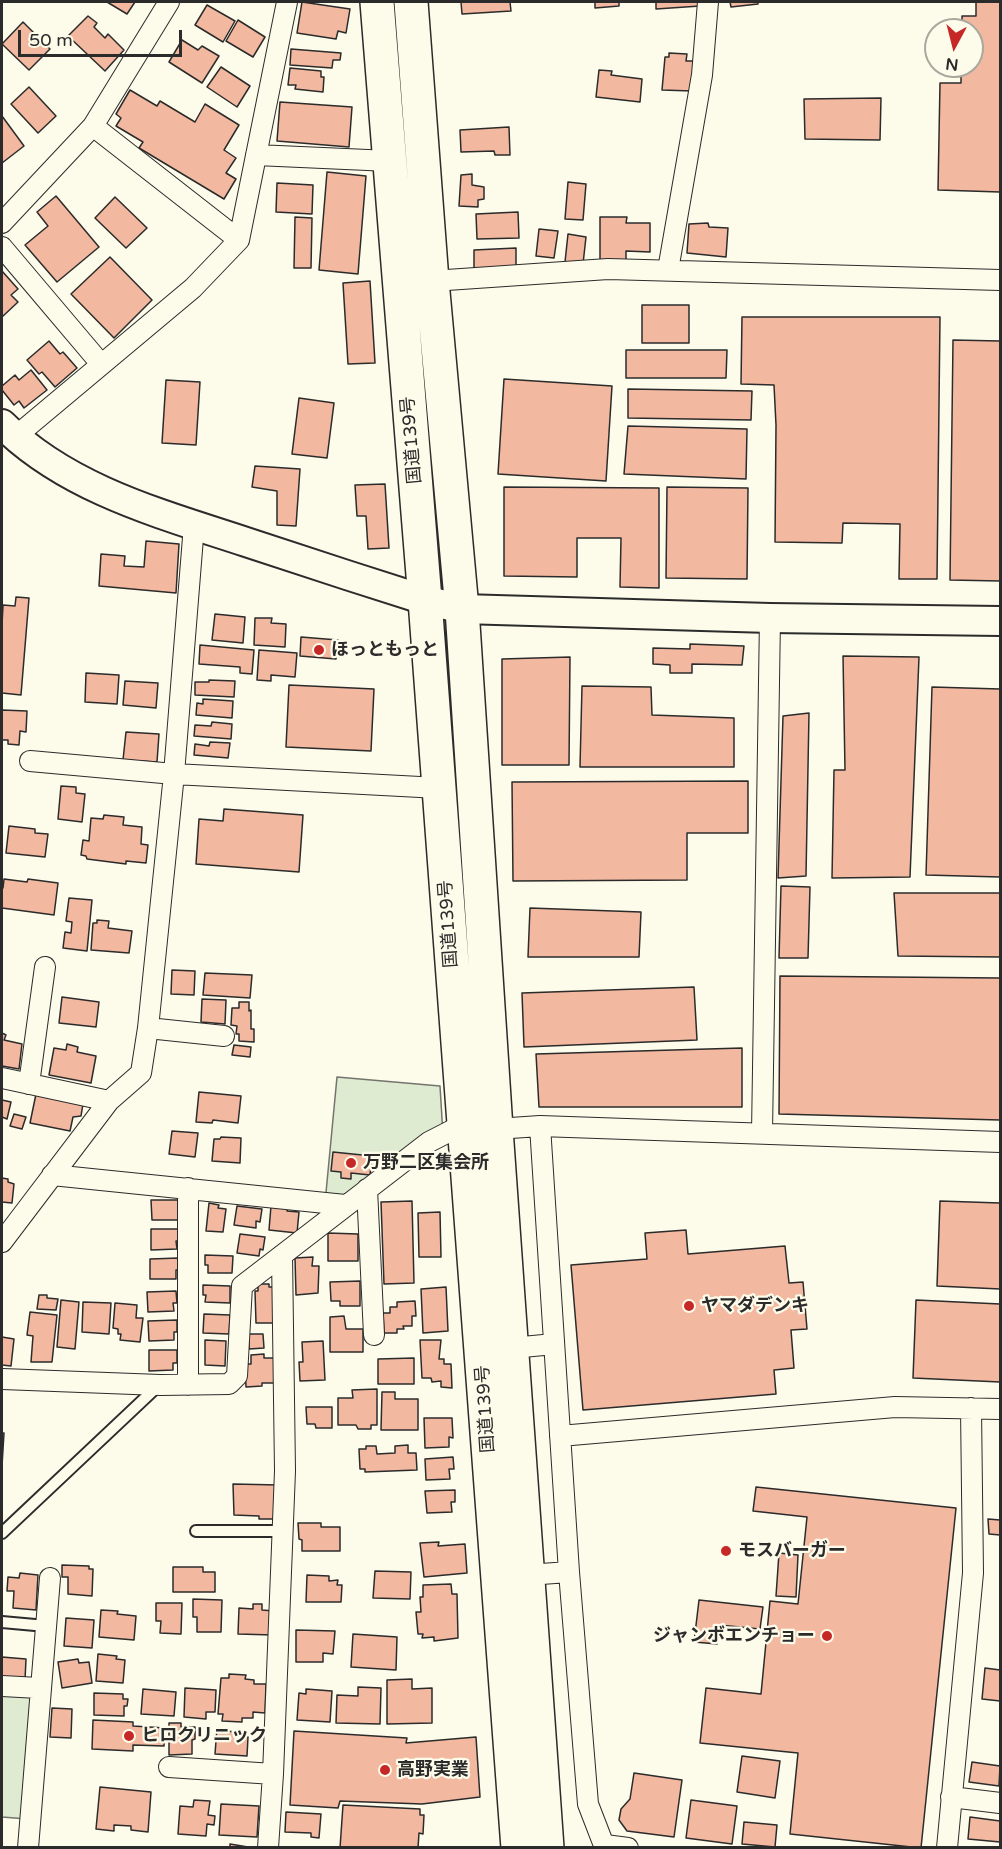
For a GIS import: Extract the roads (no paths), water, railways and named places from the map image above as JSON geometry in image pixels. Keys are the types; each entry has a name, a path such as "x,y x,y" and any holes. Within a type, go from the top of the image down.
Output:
{"highway":[{"name":"国道139号","path":"377,2 425,600 518,1848"},
{"name":"国道139号","path":"411,2 432,281 462,609 547,1848"}],"street":[{"path":"2,223 93,126 169,2"},
{"path":"287,2 239,240 193,288 101,364 8,430 63,471 106,494 425,600 462,609 770,618 1000,621"},
{"path":"668,270 702,75 708,2"},
{"path":"93,126 239,240"},
{"path":"256,155 390,161"},
{"path":"2,246 101,364"},
{"path":"432,281 608,268 1000,280"},
{"path":"2,1242 109,1101 141,1074 148,1028 174,774 194,525"},
{"path":"762,1133 770,618"},
{"path":"30,761 174,774 439,788"},
{"path":"29,1084 45,967"},
{"path":"148,1028 224,1036"},
{"path":"2,1078 109,1101"},
{"path":"2,1379 160,1385 229,1384 237,1376 242,1286 429,1142 464,1124"},
{"path":"496,1129 540,1126 1000,1142"},
{"path":"540,1126 569,1572 588,1804 605,1846 628,1848"},
{"path":"52,1175 345,1205"},
{"path":"188,1188 188,1385"},
{"path":"367,1189 374,1335"},
{"path":"268,1848 285,1471 282,1255"},
{"path":"512,1348 554,1344"},
{"path":"560,1436 895,1407 1000,1409"},
{"path":"947,1848 973,1573 971,1408"},
{"path":"527,1575 569,1572"},
{"path":"28,1848 38,1736 39,1688 50,1578"},
{"path":"2,1686 39,1688"},
{"path":"169,1767 273,1774"},
{"path":"951,1797 1000,1803"}],"lane":[{"path":"2,1533 160,1385"},
{"path":"196,1531 283,1531"},
{"path":"2,1622 46,1626"}],"place":[{"name":"ほっともっと","path":"319,650"},
{"name":"万野二区集会所","path":"351,1163"},
{"name":"ヤマダデンキ","path":"689,1306"},
{"name":"モスバーガー","path":"726,1551"},
{"name":"ジャンボエンチョー","path":"827,1636"},
{"name":"ヒロクリニック","path":"129,1736"},
{"name":"高野実業","path":"385,1770"}]}
